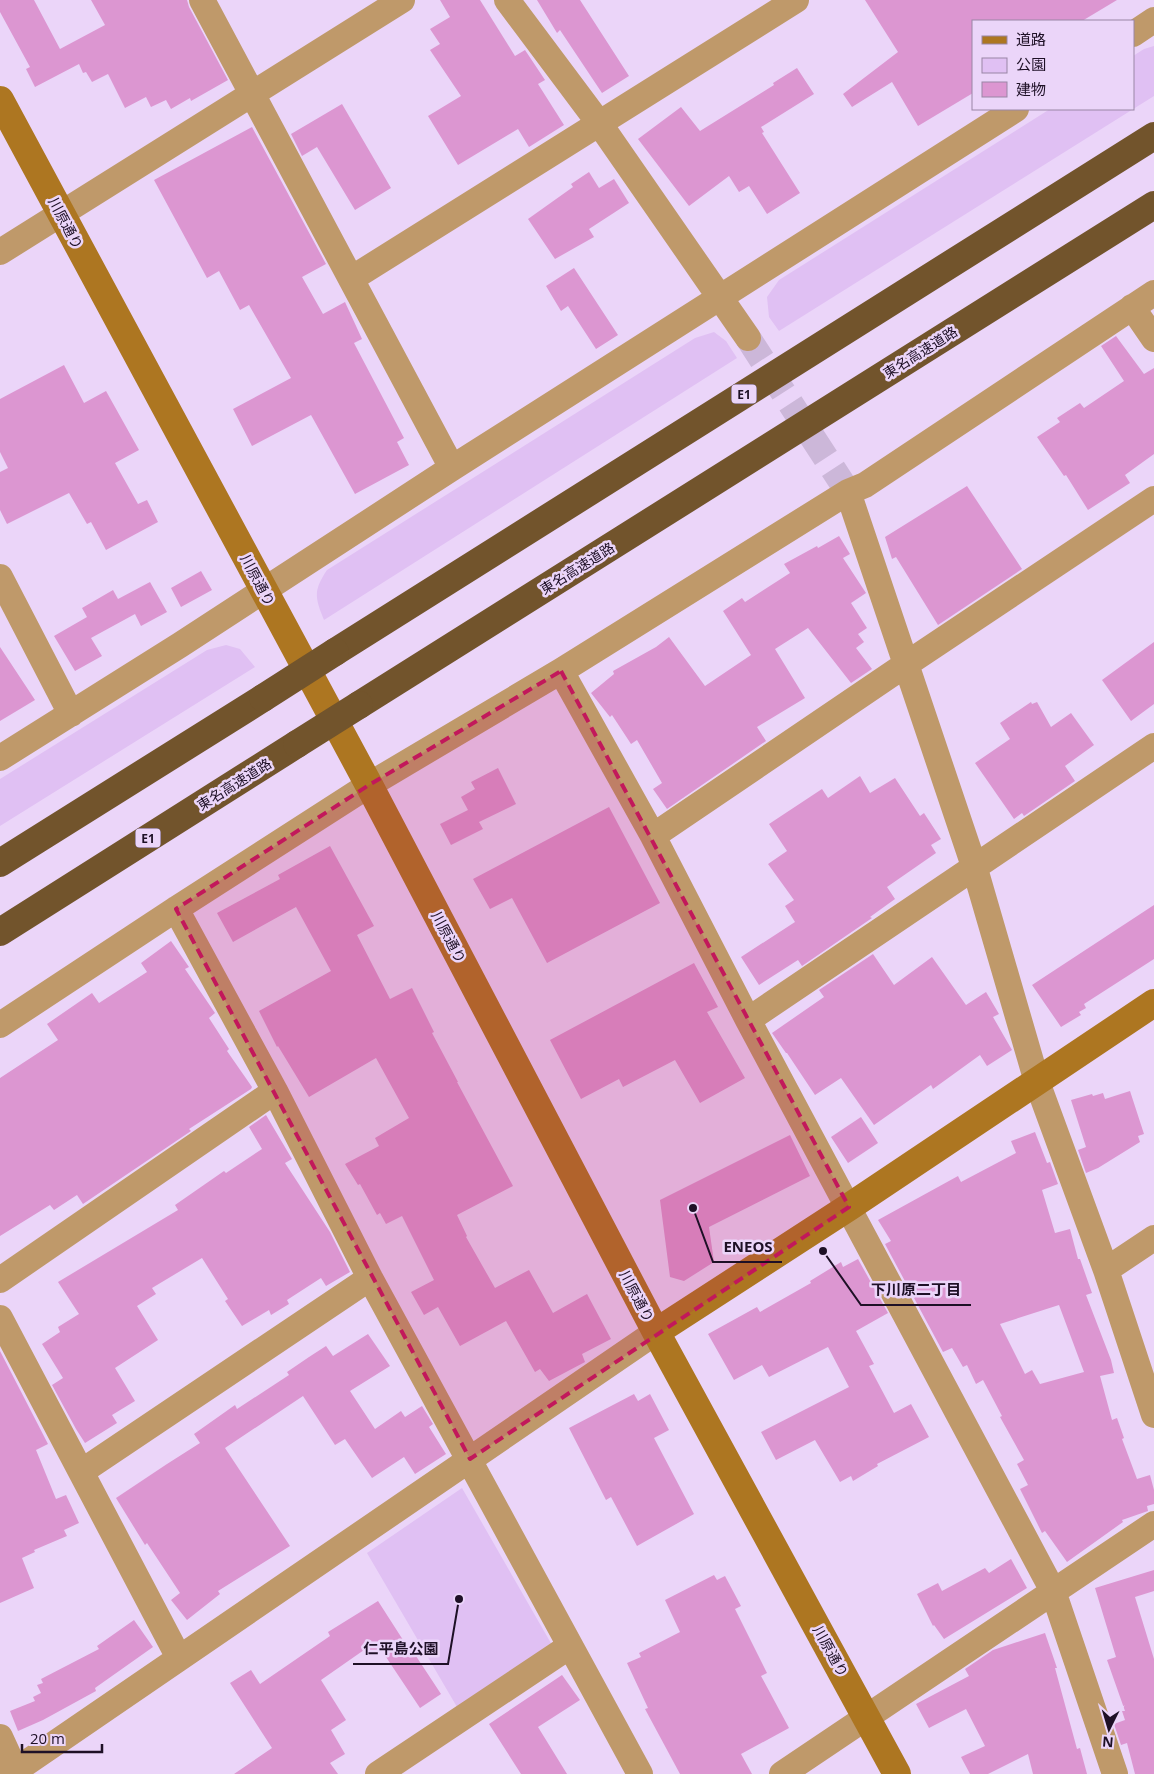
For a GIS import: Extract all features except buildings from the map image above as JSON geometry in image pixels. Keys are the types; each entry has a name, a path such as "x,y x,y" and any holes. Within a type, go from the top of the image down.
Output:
{"highway":[{"name":"E1","path":"0,863 1154,136"},
{"name":"東名高速道路","path":"0,932 1154,204"}],"street":[{"path":"202,0 452,468"},
{"path":"0,252 402,0"},
{"path":"507,0 599,123 748,338"},
{"path":"351,279 796,0"},
{"path":"1134,33 1154,20"},
{"name":"川原通り","path":"0,100 369,785 656,1332 897,1774"},
{"path":"0,758 180,646 452,468 1014,110"},
{"path":"0,1025 369,785 561,671 848,492 865,485 1154,293"},
{"path":"1132,307 1154,339"},
{"path":"848,492 974,869 1037,1082 1106,1270 1154,1415"},
{"path":"653,836 905,664 1154,499"},
{"path":"0,577 71,714"},
{"path":"561,671 653,836 748,1020 1052,1591 1115,1774"},
{"path":"748,1020 1154,746"},
{"path":"176,909 275,1091 370,1278 640,1774"},
{"path":"0,1737 14,1773 656,1332 849,1207 1154,1003"},
{"path":"0,1280 275,1091"},
{"path":"1106,1270 1154,1238"},
{"path":"81,1472 370,1278"},
{"path":"0,1318 179,1658"},
{"path":"782,1774 1154,1524"},
{"path":"378,1774 570,1646"}],"highlighted area":[{"path":"561,671 849,1207 470,1459 176,909 369,785"}],"green space":[{"path":"1154,46 1154,96 1134,109 1134,55 1144,49"},
{"path":"1048,110 1132,110 779,331 769,317 767,297 779,280"},
{"path":"714,332 726,341 737,358 324,620 317,595 319,584 327,570 695,338"},
{"path":"226,645 240,649 255,667 0,826 0,779 207,650"},
{"path":"462,1488 552,1645 457,1707 367,1553"}],"tunnel":[{"path":"748,338 848,492"}],"place":[{"name":"ENEOS","path":"693,1208"},
{"name":"下川原二丁目","path":"823,1251"},
{"name":"仁平島公園","path":"459,1599"}]}
